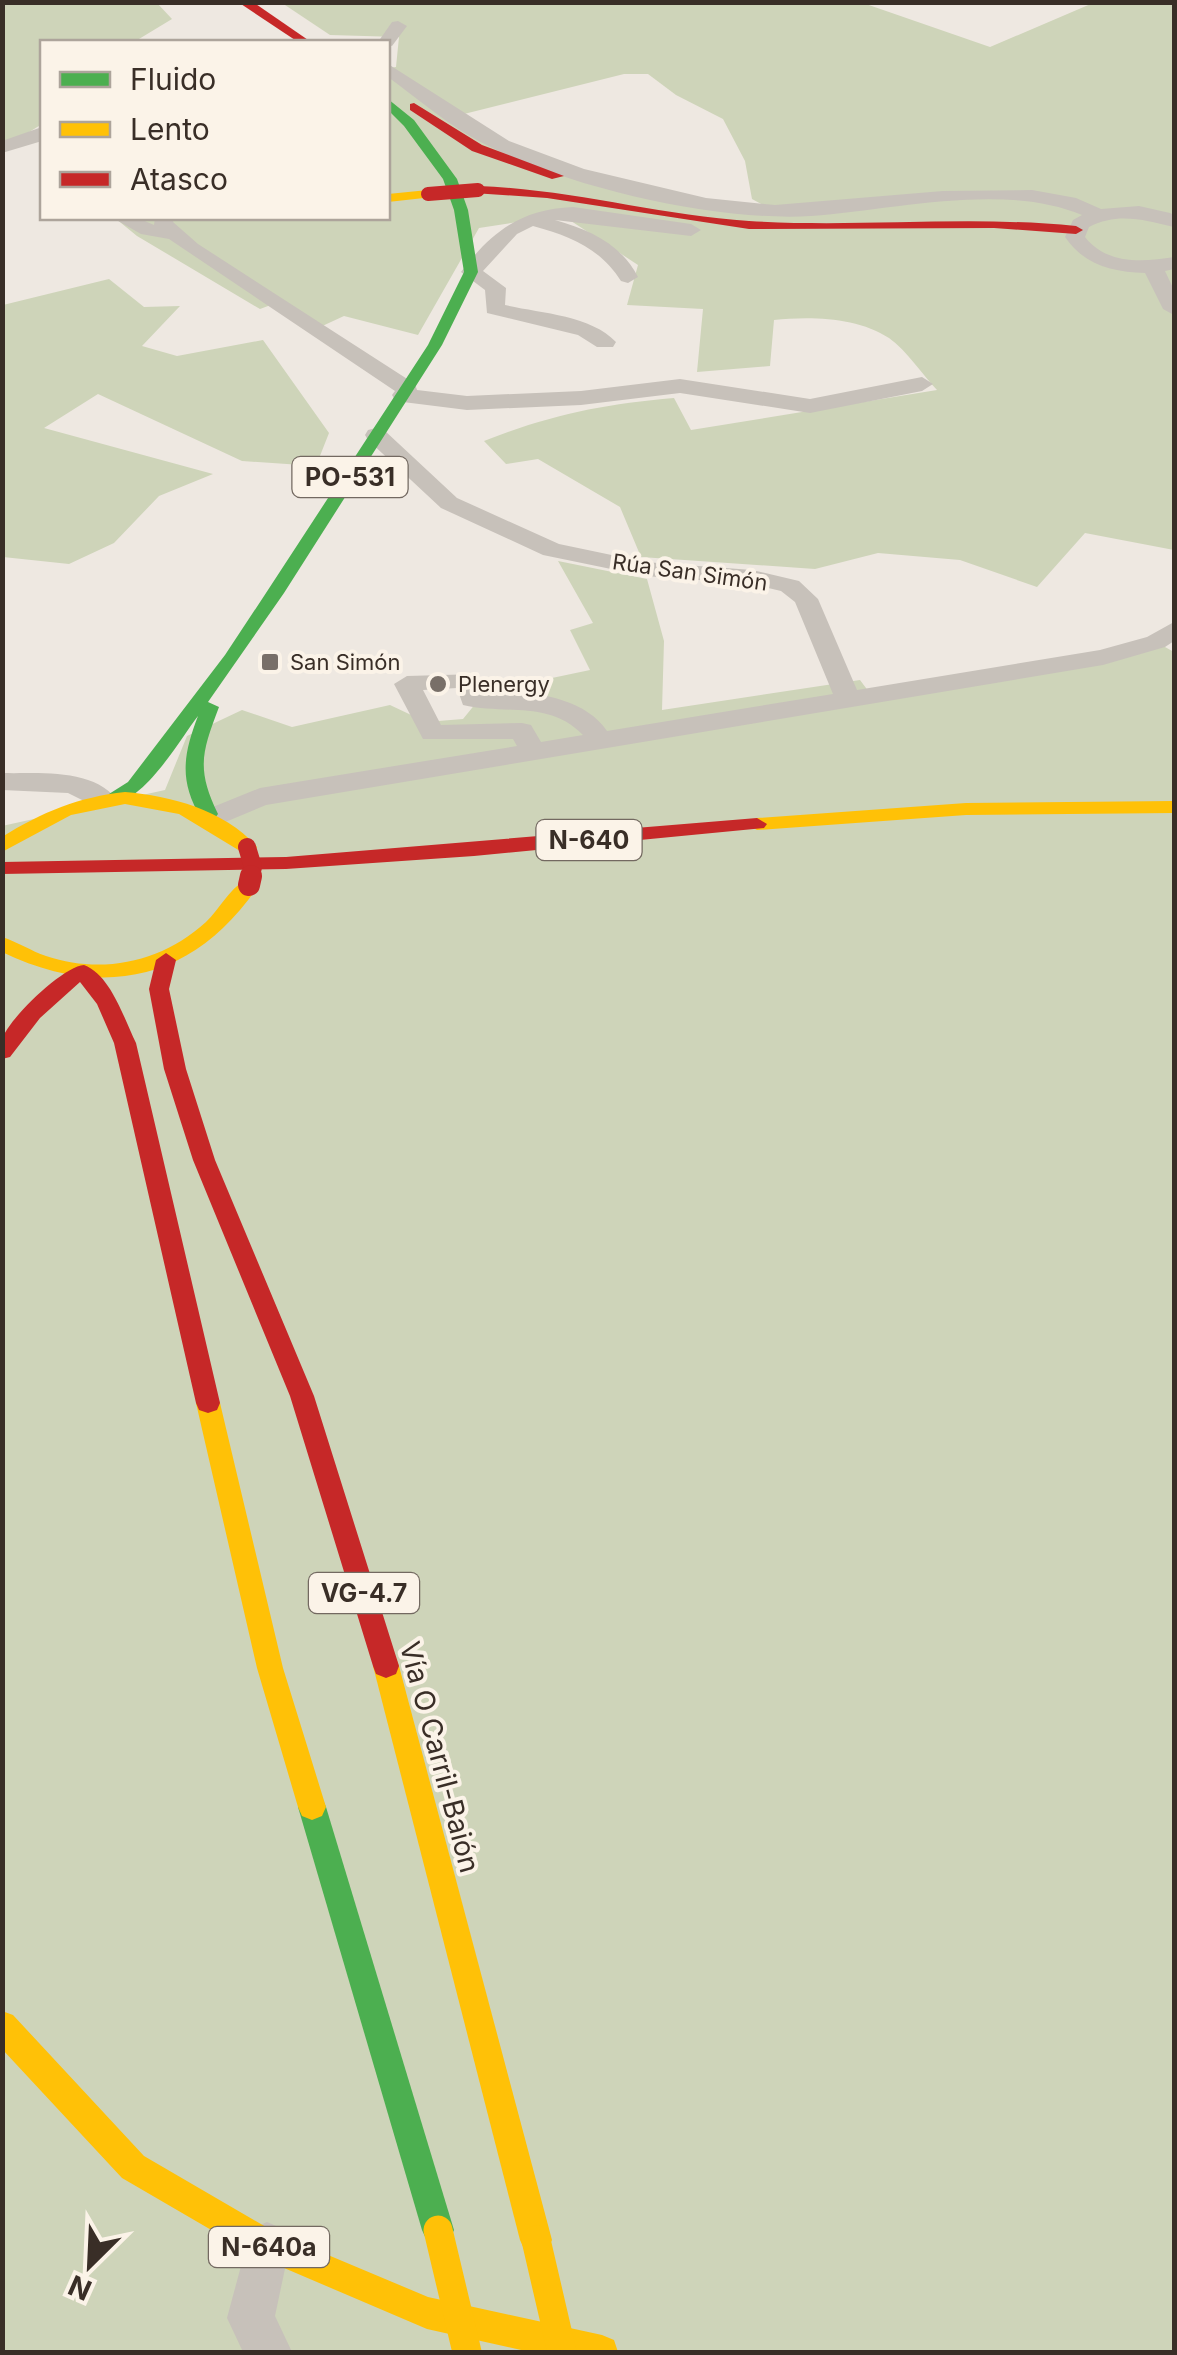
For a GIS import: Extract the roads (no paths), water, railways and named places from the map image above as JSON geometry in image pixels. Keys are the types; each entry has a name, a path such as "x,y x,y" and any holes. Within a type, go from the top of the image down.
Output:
{"main road":[{"path":"248,6 286,40"},
{"path":"248,6 301,40"},
{"path":"390,90 477,148 548,174 720,214 842,223"},
{"path":"390,105 444,166 462,210 471,272"},
{"path":"396,142 415,154 446,196 462,210"},
{"path":"390,198 539,188 729,223 945,220 1076,230"},
{"path":"471,272 480,252 482,232 496,220 553,206 746,237 810,236 945,220"},
{"name":"PO-531","path":"109,798 135,786 232,658 436,345 471,272"},
{"name":"PO-531","path":"217,820 192,784 190,764 198,734 232,658"},
{"path":"960,785 1174,790"},
{"path":"2,846 14,828 56,811 109,798 164,799 217,820 253,840 252,892 216,933 166,960 122,970 81,972 49,967 3,949"},
{"name":"N-640","path":"2,868 163,870 342,862 854,816 1113,805 1174,807"},
{"path":"918,836 1174,822"},
{"path":"464,827 516,823"},
{"name":"Vía O Carril-Baión","path":"166,960 159,989 175,1069 204,1160 302,1396 373,1622 562,2352"},
{"path":"2,1052 33,1012 81,972"},
{"path":"81,972 106,1001 125,1044 270,1668 438,2230 467,2352"},
{"name":"N-640a","path":"2,2026 134,2167 267,2246 427,2313 602,2352"}],"street":[{"path":"388,40 398,26"},
{"path":"390,70 476,132 527,155 697,202 776,212 1019,194 1072,202 1099,215"},
{"path":"2,147 39,139"},
{"path":"604,342 585,330 494,309 496,288 471,272 510,230 543,214 572,213 690,230"},
{"path":"1171,215 1099,215 1076,230 1080,245 1089,253 1118,264 1152,266 1174,262"},
{"path":"127,220 148,230 169,225 405,392 468,402 581,398 680,386 810,406 922,384"},
{"path":"530,220 562,228 608,251 623,264 628,277"},
{"path":"1152,266 1174,309"},
{"path":"508,331 542,320"},
{"name":"Rúa San Simón","path":"376,435 449,503 552,550 644,569 752,577 790,586 806,599 849,701"},
{"path":"217,820 260,797 1104,657 1156,642 1174,630"},
{"path":"534,752 522,731 432,732 407,684 470,679 472,699 500,698 566,710 594,727 600,742"},
{"path":"2,780 73,786 109,798"},
{"path":"2,802 56,811"},
{"path":"267,2246 251,2318 268,2352"}],"place":[{"name":"San Simón","path":"270,662"},
{"name":"Plenergy","path":"438,684"}]}
